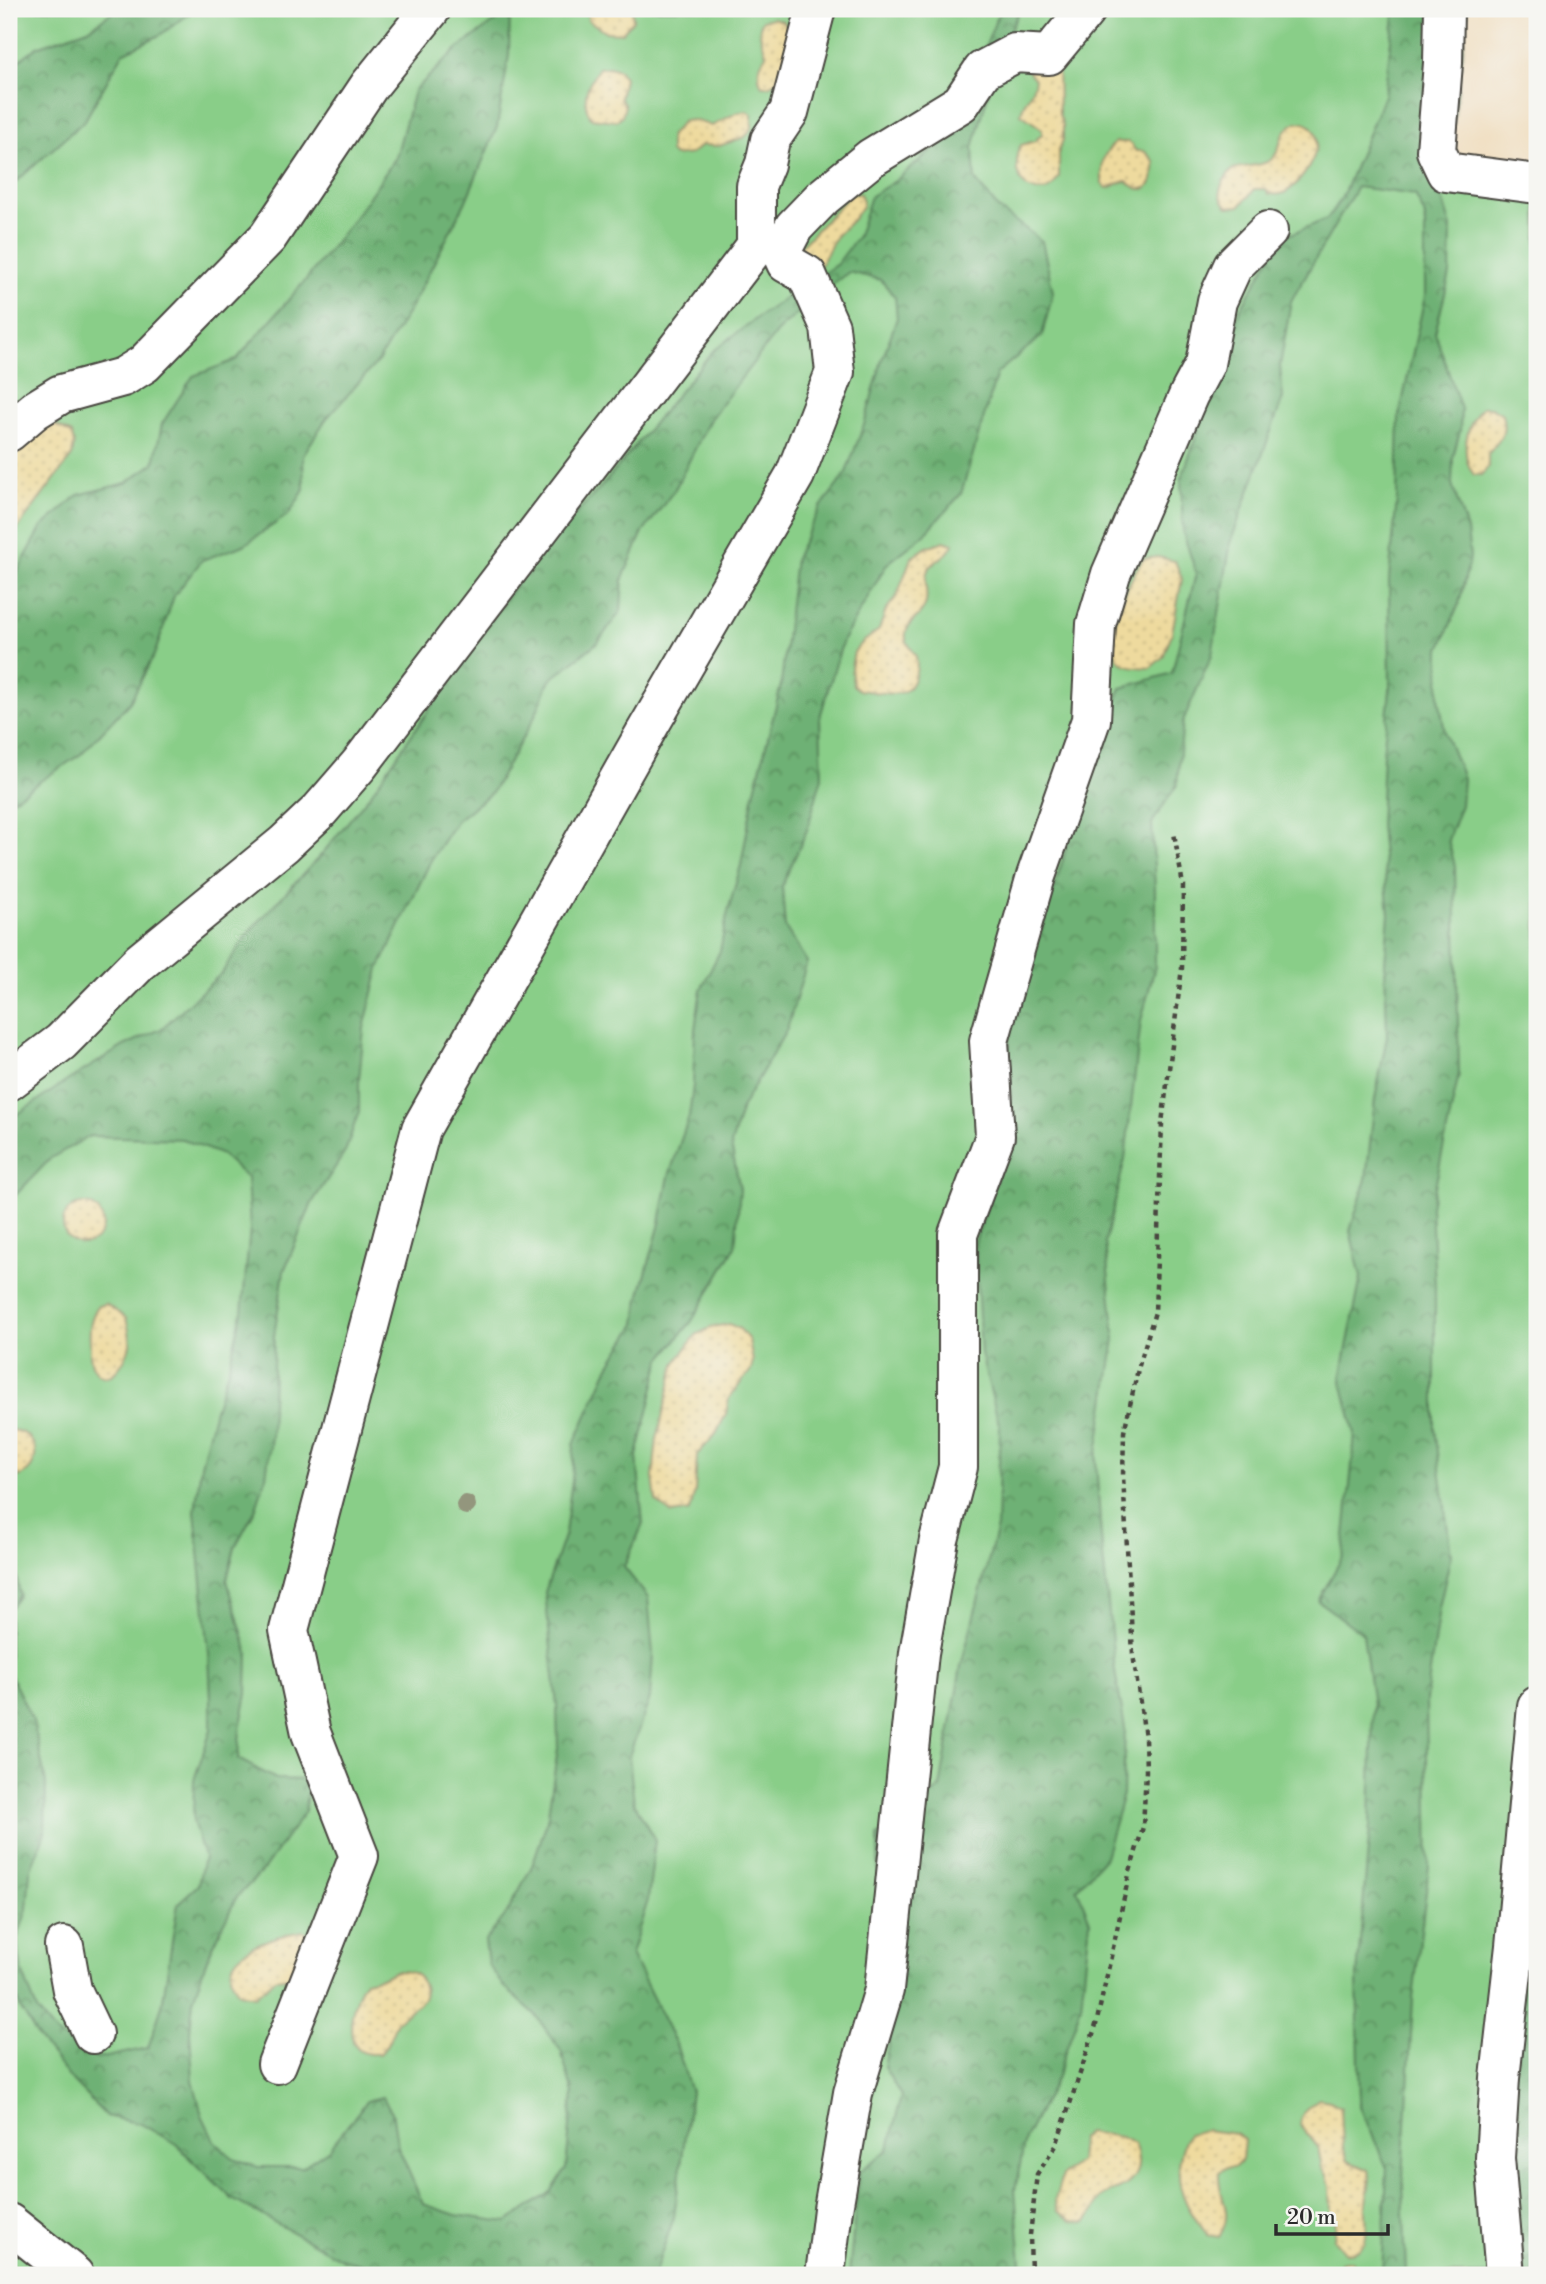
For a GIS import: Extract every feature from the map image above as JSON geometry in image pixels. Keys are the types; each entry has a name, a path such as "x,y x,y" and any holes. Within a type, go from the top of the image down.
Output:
{"lane":[{"path":"9,432 34,410 61,394 122,377 144,364 268,237 369,86 431,9"},
{"path":"9,1082 61,1042 140,962 284,844 320,810 359,765 756,246 756,186 771,140 789,112 816,9"},
{"path":"277,2064 359,1856 311,1733 289,1630 421,1129 645,733 795,475 835,372 830,327 807,275 786,263 781,252 794,227 823,197 871,158 961,103 983,70 1015,53 1049,55 1087,9"},
{"path":"1444,9 1436,151 1446,172 1537,184"},
{"path":"825,2275 833,2208 853,2093 884,1990 919,1653 939,1540 958,1467 958,1234 995,1136 989,1041 1036,876 1091,720 1096,624 1111,573 1189,394 1205,364 1217,301 1233,266 1268,231"},
{"path":"1505,2275 1496,2145 1500,2078 1537,1706"},
{"path":"64,1946 72,1990 93,2034"},
{"path":"9,2223 74,2275"}],"path":[{"path":"1031,2275 1030,2235 1037,2174 1056,2146 1096,2025 1129,1875 1143,1827 1146,1771 1133,1654 1123,1476 1124,1432 1155,1312 1162,1123 1182,968 1183,885 1174,833"}],"green space":[{"path":"9,9 1468,9 1449,156 1537,169 1537,2275 9,2275"},
{"path":"117,9 196,9 160,35 123,53 85,120 9,188 9,68 37,47 88,29"},
{"path":"1000,9 1020,9 999,55 973,148 975,180 999,209 1042,241 1053,292 1042,336 997,373 961,494 924,535 887,564 843,640 820,717 822,777 807,830 782,886 785,927 807,962 787,1029 742,1107 731,1145 740,1189 735,1247 692,1321 661,1359 637,1456 643,1524 624,1567 648,1598 653,1654 650,1698 629,1756 634,1803 655,1840 648,1900 631,1954 676,2044 691,2092 674,2217 654,2275 438,2275 400,2272 343,2260 232,2199 176,2144 141,2124 106,2116 73,2082 39,2039 21,2009 9,1979 9,1672 33,1721 46,1783 45,1833 30,1871 27,1909 17,1940 22,1971 37,2010 56,2034 97,2059 148,2048 162,2006 178,1903 198,1885 204,1857 193,1821 194,1780 211,1730 211,1701 195,1511 201,1465 242,1312 250,1229 247,1178 222,1155 182,1139 90,1136 51,1158 9,1202 9,1120 124,1046 161,1029 222,973 248,933 322,854 370,795 527,568 607,480 712,352 759,316 837,264 858,236 871,196 895,181 947,137 971,94","holes":["849,272 881,280 895,297 897,318 865,422 845,475 820,508 795,558 781,685 720,951 701,989 695,1029 689,1116 669,1176 659,1227 639,1298 636,1324 609,1366 574,1444 565,1533 545,1592 557,1706 558,1748 547,1821 532,1866 507,1913 485,1941 488,1964 503,1986 534,2013 561,2051 573,2094 566,2169 551,2192 507,2222 456,2215 423,2204 398,2147 392,2112 382,2097 367,2101 329,2149 302,2167 258,2167 233,2158 215,2142 202,2115 193,2080 190,2032 193,2000 207,1959 236,1898 264,1869 305,1811 308,1780 276,1779 238,1759 240,1729 247,1694 248,1653 227,1580 235,1547 256,1508 266,1477 271,1437 274,1336 284,1271 312,1203 345,1152 359,1111 364,1028 379,969 432,858 457,820 492,792 534,718 550,680 598,642 621,611 623,578 642,534 675,489 710,419 777,332 820,293"]},
{"path":"1392,9 1468,9 1449,156 1439,188 1451,227 1450,274 1435,333 1461,409 1460,431 1453,457 1452,484 1467,530 1470,557 1459,604 1440,649 1439,697 1445,733 1463,778 1461,805 1448,840 1455,866 1459,1074 1431,1206 1435,1286 1435,1428 1451,1555 1439,1608 1426,1700 1429,1866 1413,1999 1403,2179 1406,2275 1382,2275 1387,2168 1360,2107 1357,1976 1370,1826 1373,1705 1363,1634 1318,1601 1343,1556 1355,1434 1341,1378 1361,1277 1350,1231 1366,1179 1375,1099 1387,1036 1385,963 1389,914 1380,826 1383,753 1390,690 1389,579 1397,499 1399,417 1425,296 1425,216 1415,195 1357,187 1291,301 1280,366 1283,398 1231,541 1212,655 1183,721 1177,785 1152,823 1155,966 1141,1021 1125,1159 1105,1242 1115,1339 1096,1460 1115,1671 1125,1728 1123,1794 1105,1857 1077,1888 1090,1921 1081,2006 1056,2079 1025,2139 1015,2190 1022,2275 849,2275 859,2172 889,2149 901,2096 884,2067 903,1970 878,1881 878,1836 940,1788 961,1666 997,1527 1000,1428 981,1354 975,1242 1012,1134 1009,1038 1099,739 1121,688 1172,673 1196,573 1183,532 1181,480 1240,310 1281,238 1327,219 1342,197 1384,96 1394,16"},
{"path":"510,10 509,55 497,127 465,203 411,307 379,360 326,419 303,455 304,490 289,514 244,545 202,560 174,596 155,653 130,702 81,754 9,802 9,587 42,527 78,495 126,483 154,463 162,424 193,376 236,360 304,282 353,220 396,157 414,91 456,50"},
{"path":"9,1557 14,1562 20,1595 9,1610"},
{"path":"1537,1870 1537,2266 1530,2275 1491,2275"}],"sand":[{"path":"587,9 632,9 633,20 622,33 606,32 588,20"},
{"path":"773,18 783,21 791,32 780,78 769,86 762,86 759,70 766,55 760,29 763,20"},
{"path":"1054,31 1058,59 1059,114 1063,125 1059,177 1053,186 1045,191 1036,191 1027,188 1021,181 1017,171 1017,153 1021,145 1035,141 1042,134 1042,129 1021,114 1034,85 1035,79 1028,71 1042,33"},
{"path":"599,68 619,70 624,78 620,98 625,106 622,116 616,121 591,118 586,105 586,92 591,80"},
{"path":"747,111 752,115 752,128 745,137 719,146 702,145 691,154 674,156 670,152 670,136 683,121 694,120 712,126 736,113"},
{"path":"1297,122 1309,125 1315,132 1317,141 1311,163 1297,183 1281,194 1269,194 1266,189 1255,189 1240,206 1228,207 1220,192 1222,183 1233,169 1272,159 1285,131"},
{"path":"1116,142 1129,142 1136,151 1144,151 1154,161 1152,180 1147,188 1137,188 1126,181 1107,188 1102,184 1103,161"},
{"path":"851,194 860,194 862,206 836,236 820,266 786,286 779,283 778,270"},
{"path":"1482,407 1491,407 1502,414 1503,432 1488,454 1488,467 1482,475 1474,475 1469,467 1466,440 1472,422"},
{"path":"45,424 55,425 72,434 72,456 9,540 9,454 23,450 33,433"},
{"path":"944,541 953,544 928,570 925,607 906,633 906,640 917,661 911,685 896,694 859,690 853,685 851,668 854,652 879,630 886,610 897,596 911,558 927,547"},
{"path":"1158,557 1175,561 1182,579 1172,633 1163,657 1150,668 1129,666 1118,659 1114,649 1115,623 1131,580 1143,559"},
{"path":"83,1204 91,1205 97,1210 102,1216 102,1232 97,1238 91,1243 83,1244 75,1243 69,1238 64,1232 63,1224 64,1216 69,1210 75,1205"},
{"path":"106,1304 126,1318 130,1342 122,1364 112,1375 106,1377 95,1370 92,1364 90,1333 95,1310"},
{"path":"729,1324 740,1329 749,1340 753,1361 751,1370 729,1398 726,1414 716,1434 697,1455 695,1491 690,1511 672,1514 656,1501 653,1477 657,1439 675,1364 696,1335 712,1327"},
{"path":"12,1430 23,1433 30,1439 35,1455 28,1471 9,1478 9,1432"},
{"path":"304,1931 312,1936 308,1976 275,1979 255,1996 239,1993 232,1979 232,1967 239,1957 249,1948 263,1942"},
{"path":"395,1971 418,1976 425,1993 419,2003 398,2021 380,2054 363,2052 354,2043 351,2025 357,1995 365,1981"},
{"path":"1319,2099 1341,2107 1343,2147 1348,2161 1369,2170 1367,2230 1364,2244 1355,2251 1344,2252 1334,2240 1336,2219 1331,2212 1327,2175 1322,2168 1318,2147 1300,2125 1306,2110"},
{"path":"1205,2130 1236,2134 1244,2140 1242,2160 1235,2167 1227,2167 1219,2172 1226,2219 1219,2237 1208,2235 1191,2211 1185,2200 1179,2175 1179,2162 1188,2134"},
{"path":"1087,2132 1121,2137 1134,2144 1138,2158 1137,2170 1126,2185 1103,2195 1086,2222 1072,2221 1058,2211 1055,2200 1062,2175 1079,2162 1081,2138"},
{"path":"1352,2260 1358,2275 1338,2275 1340,2262"}]}
